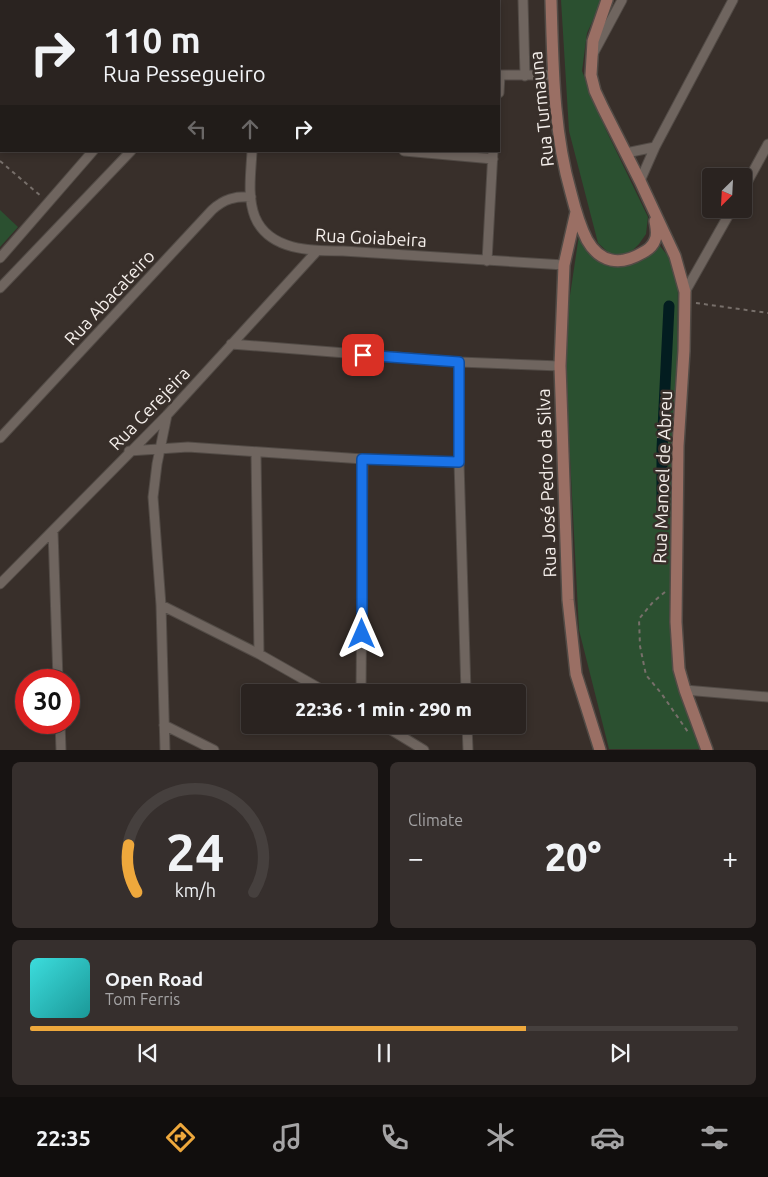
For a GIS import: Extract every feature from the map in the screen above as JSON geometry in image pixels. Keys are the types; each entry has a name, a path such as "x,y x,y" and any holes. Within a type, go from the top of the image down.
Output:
{"main road":[{"name":"Rua Turmauna","path":"551,0 553,75 558,138 576,212 587,240 596,252 608,259 621,262 635,257 650,249 655,241 657,233 652,207"},
{"path":"607,0 595,34 591,59 591,75 595,90 652,207"},
{"name":"Rua Manoel de Abreu","path":"652,207 675,256 685,297 684,351 678,446 677,641 680,669 685,690 707,750"},
{"name":"Rua José Pedro da Silva","path":"576,212 564,265 560,366 568,600 576,674 600,750"}],"street":[{"name":"Rua Turmauna","path":"523,0 525,76"},
{"path":"591,59 622,0"},
{"path":"640,181 655,147 734,0"},
{"path":"500,75 553,75"},
{"path":"752,173 768,144"},
{"path":"626,153 655,147"},
{"path":"0,258 92,152"},
{"path":"0,288 129,152"},
{"name":"Rua Goiabeira","path":"252,152 251,197 255,216 263,230 276,240 292,248 564,265"},
{"path":"426,152 493,155 487,261"},
{"name":"Rua Abacateiro","path":"0,438 220,202 239,196 251,197"},
{"path":"685,297 727,218"},
{"name":"Rua Cerejeira","path":"0,584 167,414 317,251"},
{"path":"231,344 459,362 560,366"},
{"path":"459,362 459,462 466,684"},
{"path":"165,750 161,604 153,497 154,482 167,414"},
{"path":"129,451 188,448 362,459 459,462"},
{"path":"256,453 260,654"},
{"path":"361,684 362,459"},
{"path":"53,531 58,669"},
{"path":"161,604 260,654 312,684"},
{"path":"685,690 768,697"},
{"path":"164,725 214,750"},
{"path":"60,734 61,750"},
{"path":"398,734 424,750"},
{"path":"467,734 468,750"}],"path":[{"path":"0,161 49,203"},
{"path":"685,297 768,313"},
{"path":"658,437 671,438"},
{"path":"676,582 653,602 639,619 640,646 646,675 688,732"}],"green space":[{"path":"561,0 602,0 587,33 582,71 606,130 648,217 646,234 628,255 610,254 598,243 569,131"},
{"path":"0,210 18,227 0,247"},
{"path":"579,235 594,254 637,260 660,246 668,256 678,283 670,638 675,671 704,749 609,749 579,630 565,361 569,302"}],"waterway":[{"path":"662,513 662,449 669,306"}],"route":[{"path":"362,634 362,459 459,462 459,362 363,355"}]}
